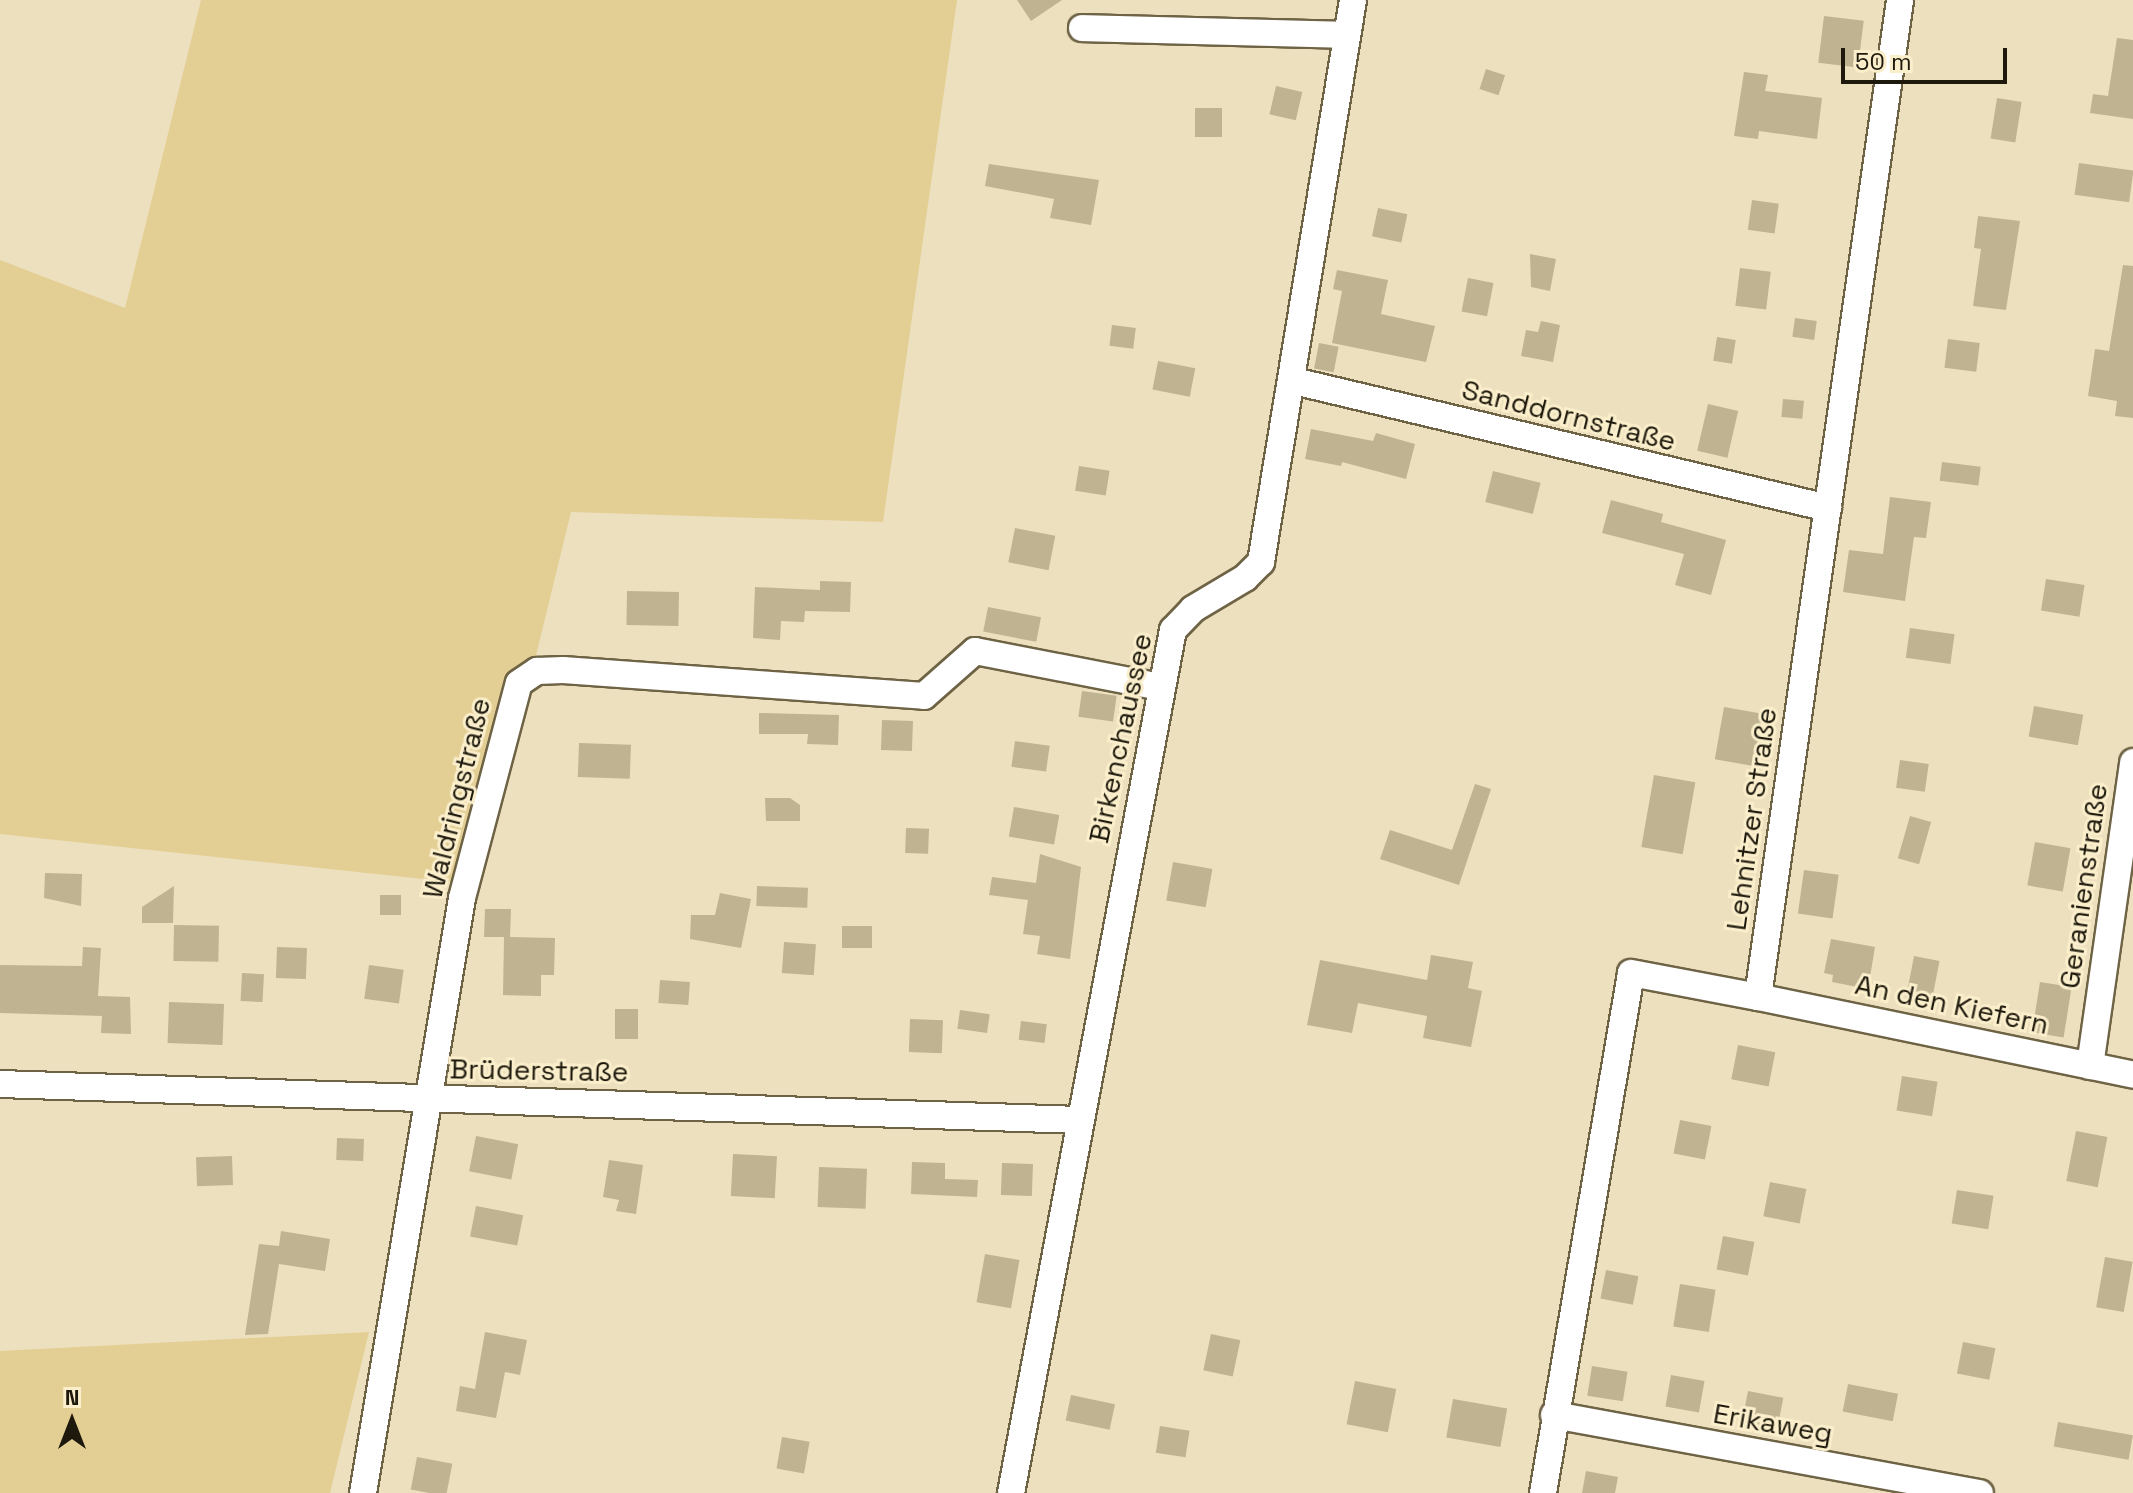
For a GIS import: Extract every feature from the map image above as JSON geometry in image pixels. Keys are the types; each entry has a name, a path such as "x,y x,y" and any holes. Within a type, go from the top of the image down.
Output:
{"street":[{"name":"Birkenchaussee","path":"1011,1493 1077,1120 1173,630 1193,609 1261,562 1294,381 1353,0"},
{"name":"Lehnitzer Straße","path":"1758,997 1900,0"},
{"path":"1082,28 1347,35"},
{"name":"Sanddornstraße","path":"1294,381 1828,508"},
{"name":"Waldringstraße","path":"363,1493 462,898 519,683 537,671 924,696 975,651 1161,687"},
{"name":"Geranienstraße","path":"2090,1066 2133,762"},
{"path":"1543,1493 1631,973 1758,997"},
{"name":"An den Kiefern","path":"1758,997 2133,1075"},
{"name":"Brüderstraße","path":"0,1084 1077,1120"},
{"name":"Erikaweg","path":"1554,1415 1980,1493"}],"shaded area":[{"path":"201,0 957,0 883,522 571,512 480,885 0,834 0,260 125,308"},
{"path":"369,1332 330,1493 0,1493 0,1351"}],"building":[{"path":"1017,0 1062,0 1031,21"},
{"path":"1824,16 1864,21 1858,68 1818,63"},
{"path":"2117,38 2133,40 2133,119 2090,113 2093,94 2108,96"},
{"path":"1486,69 1505,75 1499,95 1480,89"},
{"path":"1744,72 1768,75 1765,91 1822,98 1817,139 1759,131 1758,139 1734,136"},
{"path":"1276,86 1302,92 1296,120 1269,114"},
{"path":"1997,98 2022,102 2015,142 1991,138"},
{"path":"1195,108 1222,108 1222,137 1195,137"},
{"path":"2079,163 2133,171 2129,202 2075,195"},
{"path":"989,164 1099,180 1091,225 1050,218 1054,199 985,186"},
{"path":"1752,200 1779,204 1775,233 1748,230"},
{"path":"1378,208 1407,214 1401,243 1372,236"},
{"path":"1978,216 2020,221 2006,310 1973,306 1981,249 1974,248"},
{"path":"1530,254 1556,259 1550,291 1531,287"},
{"path":"2123,265 2133,266 2133,418 2115,416 2117,401 2088,396 2095,349 2109,351"},
{"path":"1740,268 1771,272 1766,309 1735,306"},
{"path":"1337,270 1388,280 1381,314 1435,326 1426,362 1332,343 1342,291 1333,289"},
{"path":"1468,278 1494,283 1487,316 1462,311"},
{"path":"1795,318 1817,321 1814,340 1792,337"},
{"path":"1541,321 1560,325 1553,362 1521,356 1526,330 1538,332"},
{"path":"1112,325 1136,328 1133,349 1109,346"},
{"path":"1717,337 1736,340 1732,364 1713,361"},
{"path":"1948,339 1980,343 1976,372 1944,368"},
{"path":"1319,343 1339,347 1334,372 1314,369"},
{"path":"1158,361 1195,368 1190,397 1152,389"},
{"path":"1783,399 1804,401 1802,419 1781,417"},
{"path":"1708,404 1738,411 1727,458 1697,451"},
{"path":"1311,429 1373,441 1376,433 1415,444 1406,479 1342,462 1341,466 1305,459"},
{"path":"1942,462 1981,467 1978,486 1940,481"},
{"path":"1079,466 1110,471 1106,496 1075,491"},
{"path":"1493,471 1541,483 1533,514 1485,502"},
{"path":"1890,497 1931,502 1926,538 1914,537 1905,601 1843,592 1849,550 1883,554"},
{"path":"1611,500 1663,514 1661,522 1726,540 1711,595 1675,585 1684,554 1602,533"},
{"path":"1015,528 1055,536 1049,570 1008,562"},
{"path":"2046,579 2085,585 2080,617 2041,611"},
{"path":"820,581 851,582 850,612 805,611 804,622 781,621 780,640 753,638 755,587 820,590"},
{"path":"627,591 679,592 678,626 626,625"},
{"path":"988,607 1041,617 1036,642 983,632"},
{"path":"1910,628 1955,634 1950,664 1906,658"},
{"path":"1082,691 1117,696 1113,722 1078,717"},
{"path":"2034,706 2083,715 2078,745 2029,737"},
{"path":"1724,707 1762,714 1753,766 1715,759"},
{"path":"759,713 839,715 838,745 807,744 808,734 759,734"},
{"path":"882,720 913,721 912,751 881,750"},
{"path":"1015,741 1050,746 1046,772 1011,767"},
{"path":"579,743 631,745 630,779 578,777"},
{"path":"1900,760 1929,764 1925,792 1896,788"},
{"path":"1654,775 1695,782 1683,854 1641,847"},
{"path":"1475,784 1491,789 1459,885 1380,859 1390,830 1452,850"},
{"path":"765,798 790,798 800,805 800,821 766,821"},
{"path":"1014,807 1059,815 1054,845 1009,837"},
{"path":"1910,816 1931,822 1919,864 1898,858"},
{"path":"906,828 929,829 928,854 905,853"},
{"path":"2035,842 2070,848 2063,892 2027,885"},
{"path":"1040,854 1081,867 1070,959 1037,954 1040,936 1023,934 1028,900 989,895 992,877 1036,883"},
{"path":"1173,862 1212,869 1206,907 1166,900"},
{"path":"1804,870 1839,875 1833,918 1798,914"},
{"path":"45,873 82,874 81,906 44,898"},
{"path":"174,886 173,923 142,923 142,907"},
{"path":"757,886 808,888 807,908 756,906"},
{"path":"720,893 751,899 741,948 690,939 691,915 715,915"},
{"path":"380,895 401,895 401,915 380,915"},
{"path":"485,909 511,909 510,937 555,938 554,975 541,975 541,996 503,995 504,937 484,937"},
{"path":"174,925 219,926 218,962 173,961"},
{"path":"842,926 872,926 872,948 842,948"},
{"path":"1831,939 1875,947 1868,989 1832,982 1833,975 1824,973"},
{"path":"784,942 816,944 814,975 782,973"},
{"path":"83,947 101,948 98,996 130,997 131,1034 101,1033 102,1016 0,1013 0,965 82,966"},
{"path":"277,947 307,948 306,979 276,978"},
{"path":"1431,955 1473,962 1468,988 1482,991 1471,1047 1423,1038 1427,1016 1358,1003 1352,1033 1307,1025 1320,960 1427,980"},
{"path":"1914,956 1940,961 1931,1006 1905,1001"},
{"path":"369,965 404,970 399,1004 364,999"},
{"path":"242,973 264,974 263,1002 241,1001"},
{"path":"660,980 690,982 688,1005 658,1003"},
{"path":"2040,982 2072,987 2064,1037 2032,1032"},
{"path":"169,1002 224,1004 223,1045 168,1043"},
{"path":"615,1009 638,1009 638,1039 615,1039"},
{"path":"960,1010 990,1014 987,1033 957,1029"},
{"path":"910,1019 943,1020 942,1053 909,1052"},
{"path":"1021,1021 1047,1024 1044,1043 1019,1040"},
{"path":"1738,1045 1775,1052 1769,1087 1731,1079"},
{"path":"1902,1076 1938,1082 1932,1116 1897,1111"},
{"path":"1680,1120 1711,1126 1705,1159 1674,1153"},
{"path":"2076,1131 2107,1137 2098,1187 2066,1181"},
{"path":"476,1136 518,1144 511,1180 469,1171"},
{"path":"337,1138 364,1139 363,1161 336,1160"},
{"path":"733,1154 777,1156 775,1198 731,1196"},
{"path":"232,1156 233,1185 197,1186 196,1157"},
{"path":"609,1160 643,1165 636,1214 616,1211 619,1200 603,1197"},
{"path":"912,1162 945,1163 945,1179 978,1180 977,1197 911,1194"},
{"path":"1002,1163 1033,1164 1032,1196 1001,1195"},
{"path":"819,1167 867,1169 866,1209 818,1207"},
{"path":"1770,1182 1806,1189 1800,1223 1763,1216"},
{"path":"1957,1190 1994,1196 1988,1229 1952,1224"},
{"path":"476,1206 523,1215 517,1246 470,1236"},
{"path":"281,1231 330,1239 325,1271 279,1264 268,1334 245,1335 259,1244 279,1246"},
{"path":"1723,1236 1754,1242 1748,1275 1717,1269"},
{"path":"985,1254 1019,1260 1011,1308 976,1302"},
{"path":"2105,1257 2133,1262 2124,1312 2096,1307"},
{"path":"1606,1270 1638,1276 1633,1305 1600,1298"},
{"path":"1680,1284 1716,1290 1709,1332 1673,1326"},
{"path":"485,1332 527,1340 520,1375 505,1372 496,1418 456,1411 460,1386 475,1389"},
{"path":"1211,1334 1240,1340 1233,1376 1203,1370"},
{"path":"1963,1342 1995,1348 1989,1380 1957,1373"},
{"path":"1592,1366 1628,1372 1623,1401 1587,1396"},
{"path":"1671,1375 1704,1381 1699,1412 1665,1407"},
{"path":"1355,1381 1396,1389 1388,1432 1347,1424"},
{"path":"1848,1384 1898,1394 1893,1421 1843,1411"},
{"path":"1748,1391 1783,1398 1777,1430 1742,1423"},
{"path":"1071,1395 1115,1404 1110,1430 1066,1420"},
{"path":"1453,1399 1507,1409 1500,1447 1446,1437"},
{"path":"2058,1422 2133,1435 2129,1460 2054,1447"},
{"path":"1160,1426 1190,1431 1185,1457 1156,1453"},
{"path":"782,1437 810,1442 804,1473 776,1469"},
{"path":"417,1457 452,1464 447,1493 411,1489"},
{"path":"1586,1471 1618,1477 1615,1493 1582,1493"}]}
